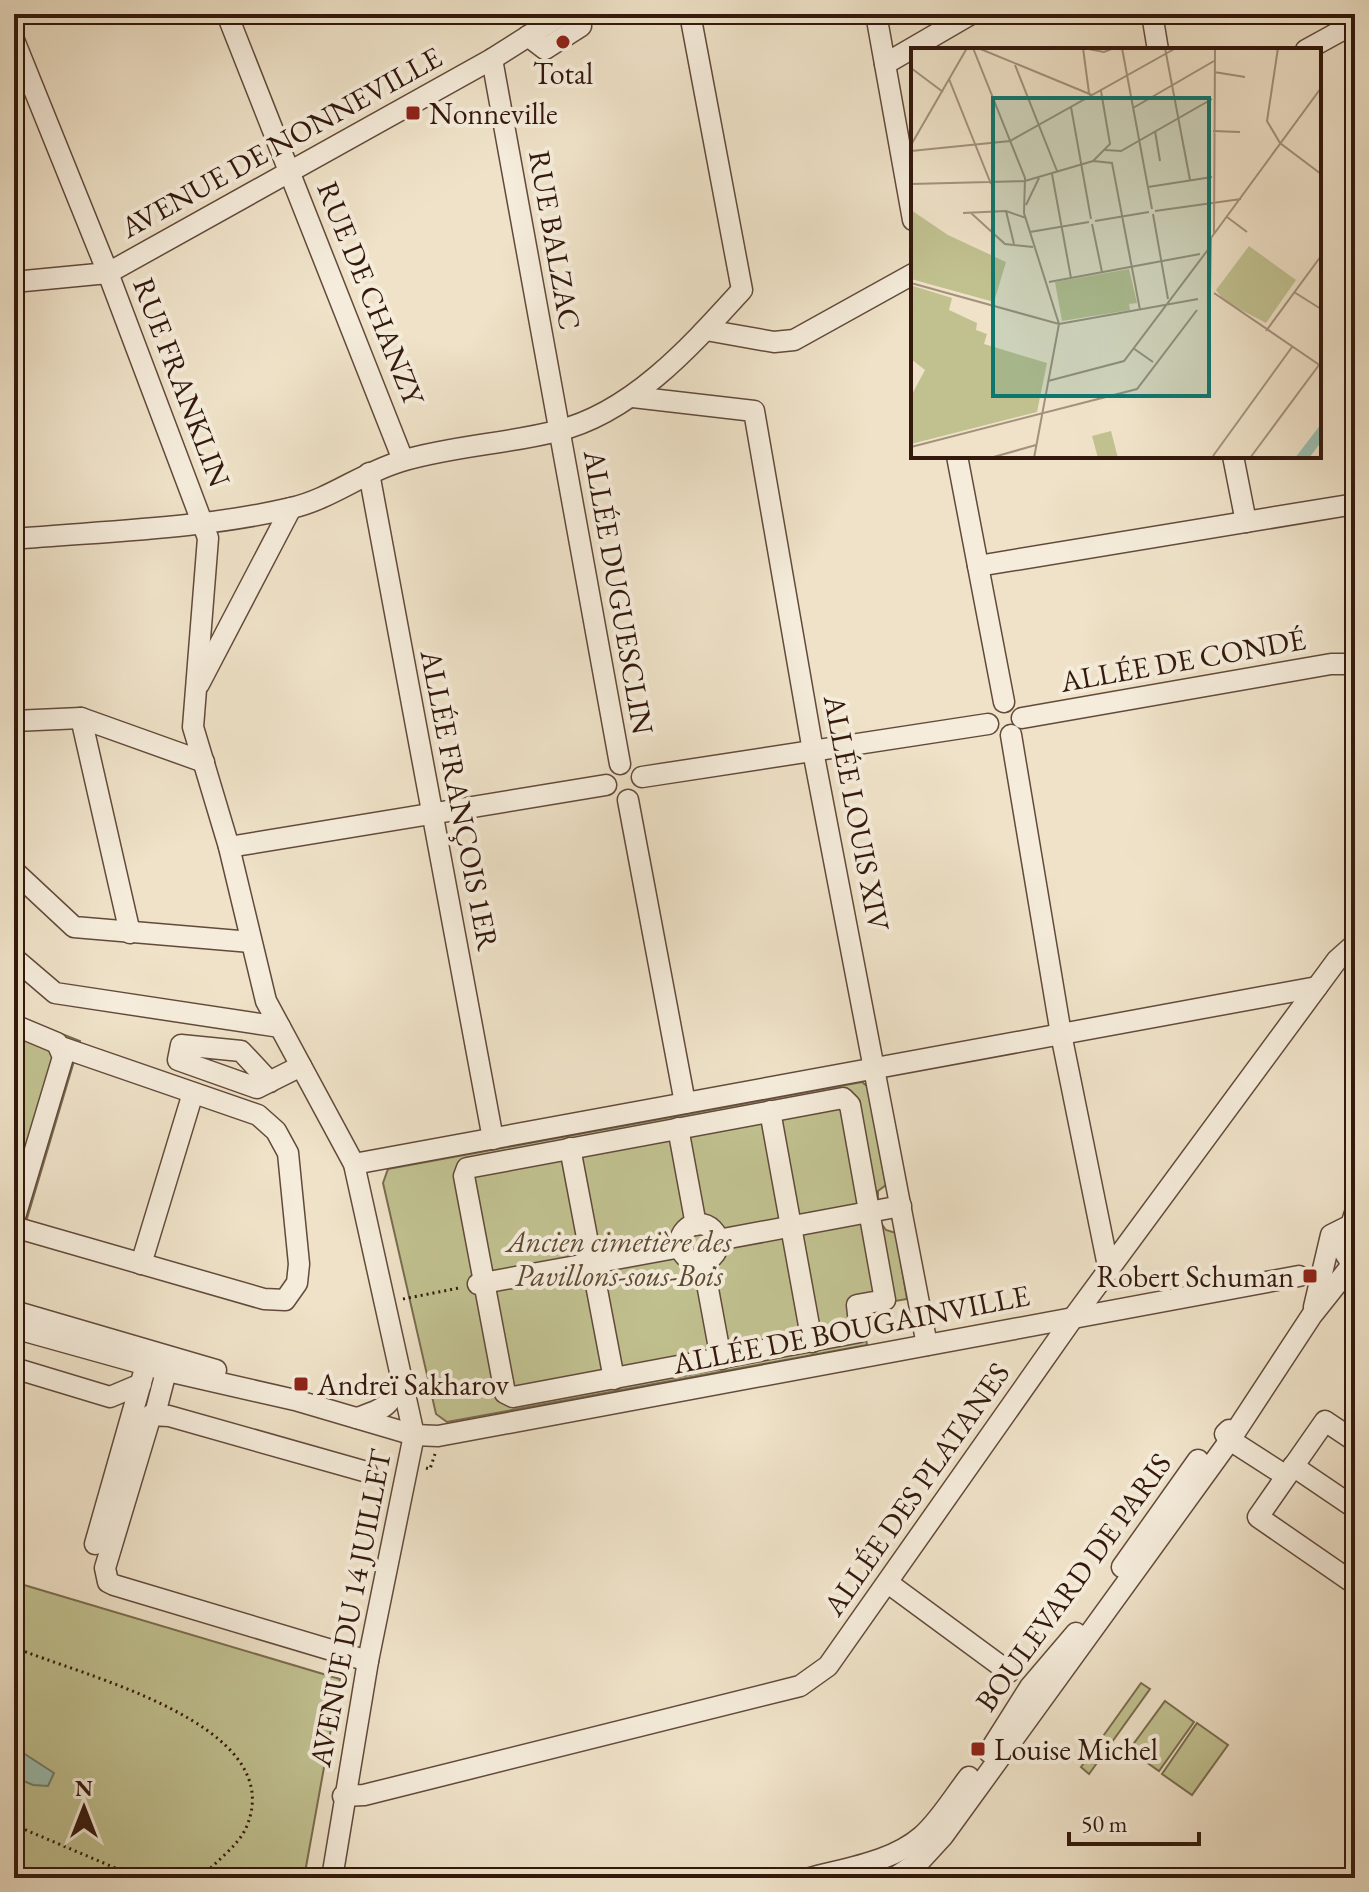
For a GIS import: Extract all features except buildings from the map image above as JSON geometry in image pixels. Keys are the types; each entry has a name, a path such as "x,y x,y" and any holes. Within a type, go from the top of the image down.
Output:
{"street":[{"name":"RUE DE CHANZY","path":"227,14 403,460"},
{"name":"AVENUE DE NONNEVILLE","path":"14,282 108,273 492,59 563,14"},
{"path":"528,36 545,49 581,26 577,14"},
{"path":"14,539 202,523 291,508 321,499 369,473 403,460 560,431 633,397 706,330 742,290 690,14"},
{"path":"876,14 911,209"},
{"path":"913,48 971,14"},
{"path":"1152,14 1158,48"},
{"path":"1310,48 1355,23"},
{"name":"RUE FRANKLIN","path":"14,40 108,273 208,538 193,727 229,847"},
{"path":"885,64 911,49"},
{"name":"RUE BALZAC","path":"492,59 560,431"},
{"path":"706,330 774,342 794,340 911,275"},
{"name":"ALLÉE LOUIS XIV","path":"633,397 754,411 813,751 927,1345"},
{"name":"ALLÉE DUGUESCLIN","path":"560,431 620,764"},
{"path":"957,458 1004,702"},
{"path":"1233,458 1246,522"},
{"name":"ALLÉE FRANÇOIS 1ER","path":"369,473 493,1139"},
{"path":"978,566 1355,504"},
{"path":"196,687 206,675 291,508"},
{"name":"ALLÉE DE CONDÉ","path":"1017,727 1331,664 1355,664"},
{"path":"1017,727 995,733 988,724 991,709 1004,702 1015,705 1061,1034 1109,1271"},
{"path":"81,718 130,933"},
{"path":"14,721 81,718 204,762"},
{"path":"642,777 988,724"},
{"path":"620,764 636,768 642,777 641,789 628,800 616,798 606,785 610,770 620,764"},
{"path":"229,847 606,785"},
{"path":"628,800 685,1103"},
{"name":"AVENUE DU 14 JUILLET","path":"229,847 266,1001 354,1164 414,1435 343,1796 332,1878"},
{"path":"14,871 74,927 251,942"},
{"name":"ALLÉE DES PLATANES","path":"343,1796 364,1795 800,1686 828,1666 1073,1318 1337,960 1355,944"},
{"path":"14,958 55,993 280,1027"},
{"path":"354,1164 1317,987"},
{"path":"14,1025 61,1047 258,1115 276,1131 288,1153 299,1264 297,1283 285,1300 264,1299 14,1227"},
{"path":"14,1220 62,1065 61,1047"},
{"path":"270,1082 301,1066"},
{"path":"141,1264 193,1093"},
{"path":"847,1099 885,1300 857,1305 860,1332 614,1379 507,1395 503,1389 480,1283 465,1171 474,1166 678,1128 847,1099"},
{"path":"770,1111 812,1342"},
{"path":"678,1128 696,1225"},
{"path":"570,1148 614,1379"},
{"path":"718,1240 901,1206"},
{"path":"1353,1268 1343,1250 1346,1232 1354,1220"},
{"path":"1312,1315 1331,1235 1354,1220"},
{"path":"696,1225 708,1226 718,1240 713,1256 703,1262 686,1257 681,1247 682,1235 696,1225"},
{"path":"480,1283 681,1247"},
{"path":"703,1262 721,1359"},
{"name":"BOULEVARD DE PARIS","path":"894,1878 921,1860 943,1836 1230,1440 1312,1315 1353,1268"},
{"name":"ALLÉE DE BOUGAINVILLE","path":"414,1435 483,1429 1299,1276"},
{"path":"15,1327 168,1364 218,1370 295,1400 414,1435"},
{"path":"15,1327 143,1374"},
{"name":"BOULEVARD DE PARIS","path":"810,1878 886,1857 924,1834 985,1758 1030,1687 1074,1636 1154,1519 1292,1345"},
{"path":"14,1368 110,1397 143,1374 168,1364"},
{"path":"155,1414 168,1364"},
{"path":"357,1418 379,1411 394,1398 400,1373"},
{"path":"95,1544 143,1374"},
{"path":"1249,1400 1225,1434 1230,1440 1355,1508"},
{"path":"367,1472 155,1414 149,1417 105,1568 108,1582 368,1661"},
{"path":"1355,1441 1325,1421 1258,1517 1355,1584"},
{"path":"888,1583 1009,1672"}],"path":[{"path":"384,1303 480,1283"},
{"path":"14,1647 143,1694 200,1724 235,1755 248,1775 253,1803 245,1830 201,1878"},
{"path":"14,1825 139,1878"}],"green space":[{"path":"14,1015 80,1041 14,1262"},
{"name":"Ancien cimetière des Pavillons-sous-Bois","path":"862,1082 868,1087 886,1185 878,1191 878,1219 886,1230 896,1233 907,1299 861,1307 867,1345 447,1422 436,1414 383,1183 388,1169"},
{"path":"14,1582 340,1679 304,1878 14,1878"},
{"path":"1141,1683 1150,1689 1089,1774 1081,1767"},
{"path":"1165,1701 1194,1722 1159,1771 1129,1750"},
{"path":"1197,1723 1228,1745 1192,1795 1162,1774"}],"shaded area":[{"path":"14,1747 54,1773 48,1786 33,1785 14,1777"}],"place":[{"name":"Total","path":"563,42"},
{"name":"Nonneville","path":"413,113"},
{"name":"Robert Schuman","path":"1310,1276"},
{"name":"Andreï Sakharov","path":"301,1384"},
{"name":"Louise Michel","path":"978,1749"}]}
